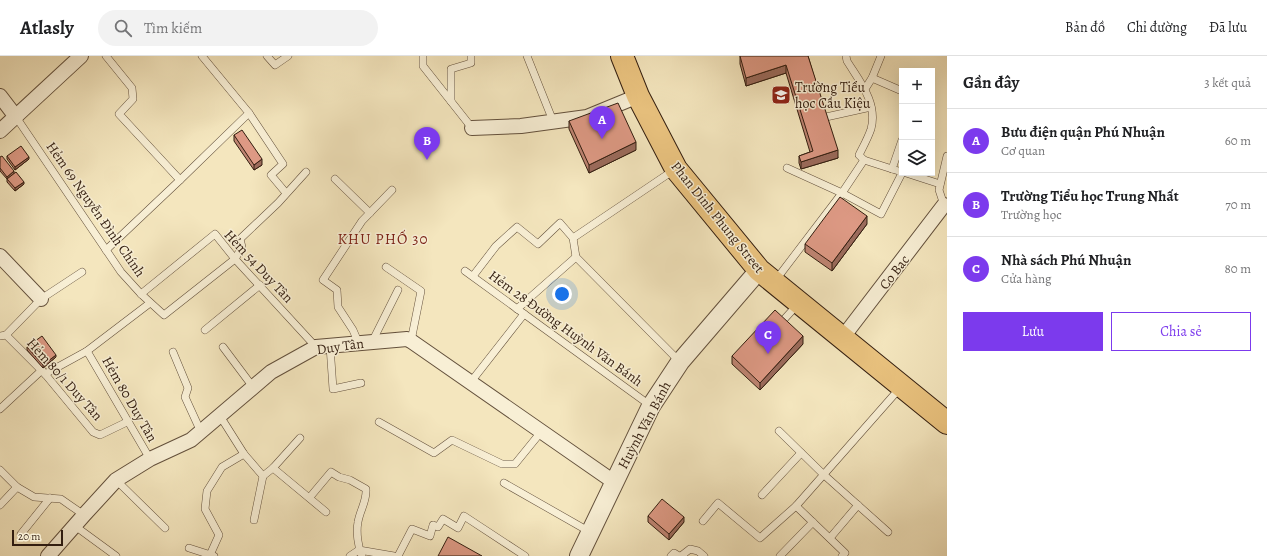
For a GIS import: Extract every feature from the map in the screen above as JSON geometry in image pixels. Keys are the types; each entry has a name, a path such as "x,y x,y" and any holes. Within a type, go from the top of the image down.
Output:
{"main road":[{"name":"Phan Dinh Phung Street","path":"622,56 638,96 676,168 766,276 947,423"}],"street":[{"path":"0,131 81,56"},
{"path":"0,96 16,117"},
{"path":"472,128 521,126 587,116 638,96"},
{"name":"Co Bac","path":"843,337 945,206"},
{"path":"0,256 41,300"},
{"name":"Huỳnh Văn Bánh","path":"582,553 590,532 651,406 680,362 766,276"},
{"name":"Duy Tân","path":"48,556 116,480 150,459 191,440 271,372 316,348 407,339 411,341"},
{"path":"411,341 614,482"}],"lane":[{"path":"106,56 132,88 133,99 119,114 180,180"},
{"path":"202,56 249,113 283,164 271,175 286,193"},
{"path":"267,56 275,65 288,56"},
{"path":"423,56 423,66 472,128"},
{"path":"451,102 451,68 471,63 471,56"},
{"path":"527,56 553,121"},
{"path":"846,56 847,61 865,89 873,114 870,130 859,155 864,160 899,171"},
{"path":"865,89 872,78 881,56"},
{"path":"872,78 899,90"},
{"path":"826,117 871,108"},
{"path":"106,250 249,113"},
{"name":"Hẻm 69 Nguyễn Đình Chính","path":"16,117 121,272 141,294 164,315 236,259"},
{"path":"892,168 899,148"},
{"path":"945,206 939,190 947,156"},
{"path":"766,276 842,193 864,160"},
{"path":"573,238 676,168"},
{"path":"787,168 842,193 881,214 900,176"},
{"path":"236,259 242,247 240,239 278,203 306,172"},
{"path":"915,176 940,184"},
{"path":"335,179 370,213"},
{"path":"392,190 362,220 323,280 337,290 338,307 353,330 366,343 398,290"},
{"path":"472,276 496,246 517,227 538,244 560,223 573,238 576,257 680,362"},
{"name":"Hẻm 54 Duy Tân","path":"141,294 215,234 316,348"},
{"path":"470,383 521,311 576,257"},
{"path":"386,267 421,291 411,341"},
{"name":"Hẻm 28 Đường Huỳnh Văn Bánh","path":"465,271 651,406"},
{"path":"3,335 41,300 82,272"},
{"path":"205,330 260,285"},
{"path":"0,409 44,372 88,351 150,303"},
{"path":"774,331 800,303"},
{"name":"Hẻm 80/1 Duy Tân","path":"3,335 44,372 93,432 100,435 127,422"},
{"path":"330,346 333,389 361,383"},
{"path":"223,347 254,387"},
{"name":"Hẻm 80 Duy Tân","path":"88,351 127,422 150,459"},
{"path":"173,352 188,388 185,397 201,432"},
{"path":"702,521 718,503 760,538 796,506 901,386"},
{"path":"220,416 244,454 263,476"},
{"path":"379,422 434,453 452,440 502,464 515,464 541,432"},
{"path":"780,431 801,454 888,532"},
{"path":"254,520 263,476 273,468 300,438"},
{"path":"189,548 212,555 219,535 205,509 207,491 222,467 244,454"},
{"path":"762,496 801,454"},
{"path":"273,468 310,497 326,512"},
{"path":"0,470 17,487 34,497 61,499 84,515"},
{"path":"310,497 331,472 366,489 367,496 357,523 360,553"},
{"path":"116,480 165,528"},
{"path":"504,483 590,532"},
{"path":"0,504 17,487"},
{"path":"22,534 50,498"},
{"path":"830,538 858,505"},
{"path":"796,506 845,553 842,556"},
{"path":"398,556 412,529 430,536 434,525 438,527 443,519 458,528 464,516 525,556"},
{"path":"780,556 814,522"},
{"path":"75,526 116,556"},
{"path":"672,556 674,553 680,556 690,549 704,556"},
{"path":"350,556 360,553 394,556"}],"building":[{"path":"740,56 808,56 838,150 801,162 799,156 813,151 786,65 746,78"},
{"path":"618,103 636,142 589,165 569,121"},
{"path":"242,130 262,159 254,165 234,135"},
{"path":"21,146 29,157 15,167 7,156"},
{"path":"2,156 14,171 7,177 0,168 0,157"},
{"path":"16,172 24,182 15,188 7,179"},
{"path":"840,197 867,216 832,263 805,244"},
{"path":"775,310 803,336 760,383 732,356"},
{"path":"42,336 56,355 43,365 27,347"},
{"path":"662,499 684,517 669,534 648,516"},
{"path":"448,537 482,556 438,556"}],"place":[{"name":"Trường Tiểu học Cầu Kiệu","path":"781,95"},
{"name":"Bưu điện quận Phú Nhuận","path":"602,139"},
{"name":"Trường Tiểu học Trung Nhất","path":"427,160"},
{"name":"Nhà sách Phú Nhuận","path":"768,354"}],"district":[{"name":"KHU PHỐ 30","path":"383,239"}]}
